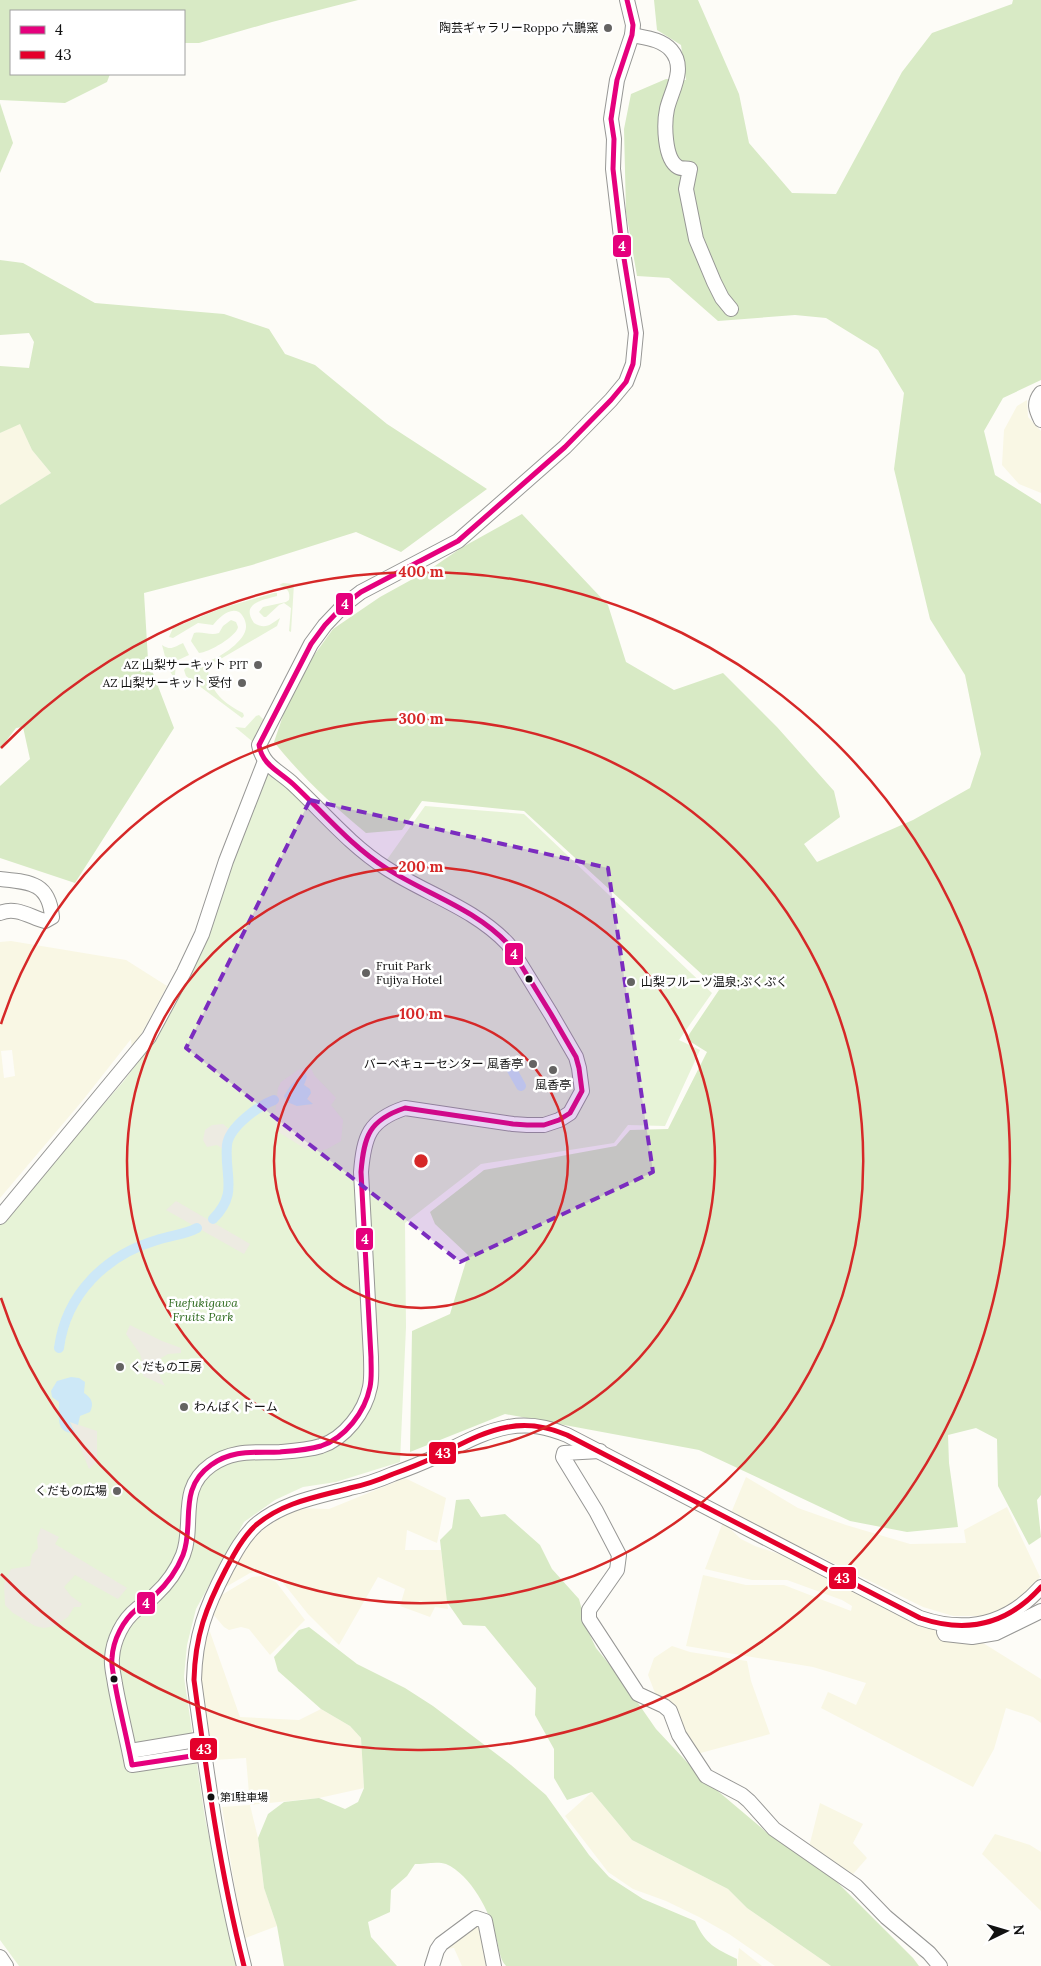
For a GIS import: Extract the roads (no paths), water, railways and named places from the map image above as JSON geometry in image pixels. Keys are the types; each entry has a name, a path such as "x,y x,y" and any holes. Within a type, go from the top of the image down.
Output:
{"street":[{"path":"131,1758 113,1674 112,1658 116,1639 126,1620 136,1609 155,1596 170,1580 187,1540 188,1505 194,1486 201,1475 210,1465 224,1457 243,1451 298,1450 322,1445 340,1435 352,1424 363,1407 370,1387 371,1357 361,1172 363,1149 372,1128 390,1113 405,1108 513,1124 544,1125 559,1120 570,1113 582,1091 582,1078 576,1058 526,972 508,944 499,934 470,914 385,868 347,837 291,782 265,762 261,755 260,745 311,644 325,625 344,605 361,592 458,541 564,448 626,382 633,364 636,333 622,246 613,169 614,139 611,119 617,80 632,35 627,0"},
{"path":"632,35 660,42 672,51 678,63 677,76 667,109 667,151 673,163 679,168 690,169 686,189 696,239 714,282 722,298 731,309"},
{"path":"1041,393 1036,402 1036,410 1041,420"},
{"path":"0,1217 149,1037 202,934 226,861 265,762"},
{"path":"0,878 30,882 46,894 52,917 46,921 17,910 6,910 0,913"},
{"path":"244,1966 236,1936 216,1832 194,1680 194,1656 204,1614 233,1556 256,1526 275,1512 293,1503 353,1488 393,1474 435,1457 485,1432 529,1425 551,1428 600,1451 911,1614 939,1625 981,1624 1000,1619 1016,1610 1041,1587"},
{"path":"600,1451 564,1453 563,1457 596,1511 619,1555 617,1570 589,1610 589,1619 634,1689 645,1698 664,1706 670,1711 679,1735 706,1776 749,1801 774,1829 856,1886 886,1917 929,1953 940,1966"},
{"path":"939,1625 945,1634 972,1637 996,1633 1041,1611"},
{"path":"131,1758 202,1739"},
{"path":"131,1758 205,1754"},
{"path":"432,1966 441,1944 476,1918 485,1921 494,1966"},
{"path":"0,1956 6,1966"}],"water":[{"path":"305,1072 307,1077 304,1085 310,1089 311,1093 307,1099 313,1104 297,1106 287,1102 284,1096 291,1085"},
{"path":"71,1377 79,1378 85,1382 84,1393 89,1397 92,1404 90,1412 80,1416 78,1425 70,1422 75,1433 64,1431 61,1427 59,1402 52,1397 51,1391 57,1381"}],"waterway":[{"path":"508,1063 521,1086"},
{"path":"213,1219 221,1210 228,1192 227,1145 229,1138 245,1118 274,1100"},
{"path":"59,1348 63,1328 70,1310 91,1279 121,1256 138,1247 197,1228"}],"place":[{"name":"陶芸ギャラリーRoppo 六鵬窯","path":"608,28"},
{"name":"AZ 山梨サーキット PIT","path":"258,665"},
{"name":"AZ 山梨サーキット 受付","path":"242,683"},
{"name":"Fruit Park Fujiya Hotel","path":"366,973"},
{"name":"山梨フルーツ温泉;ぷくぷく","path":"631,982"},
{"name":"バーベキューセンター 風香亭","path":"533,1064"},
{"name":"風香亭","path":"553,1070"},
{"name":"くだもの工房","path":"120,1367"},
{"name":"わんぱくドーム","path":"184,1407"},
{"name":"くだもの広場","path":"117,1491"},
{"name":"第1駐車場","path":"211,1797"}],"park label":[{"name":"Fuefukigawa Fruits Park","path":"203,1310"}]}
